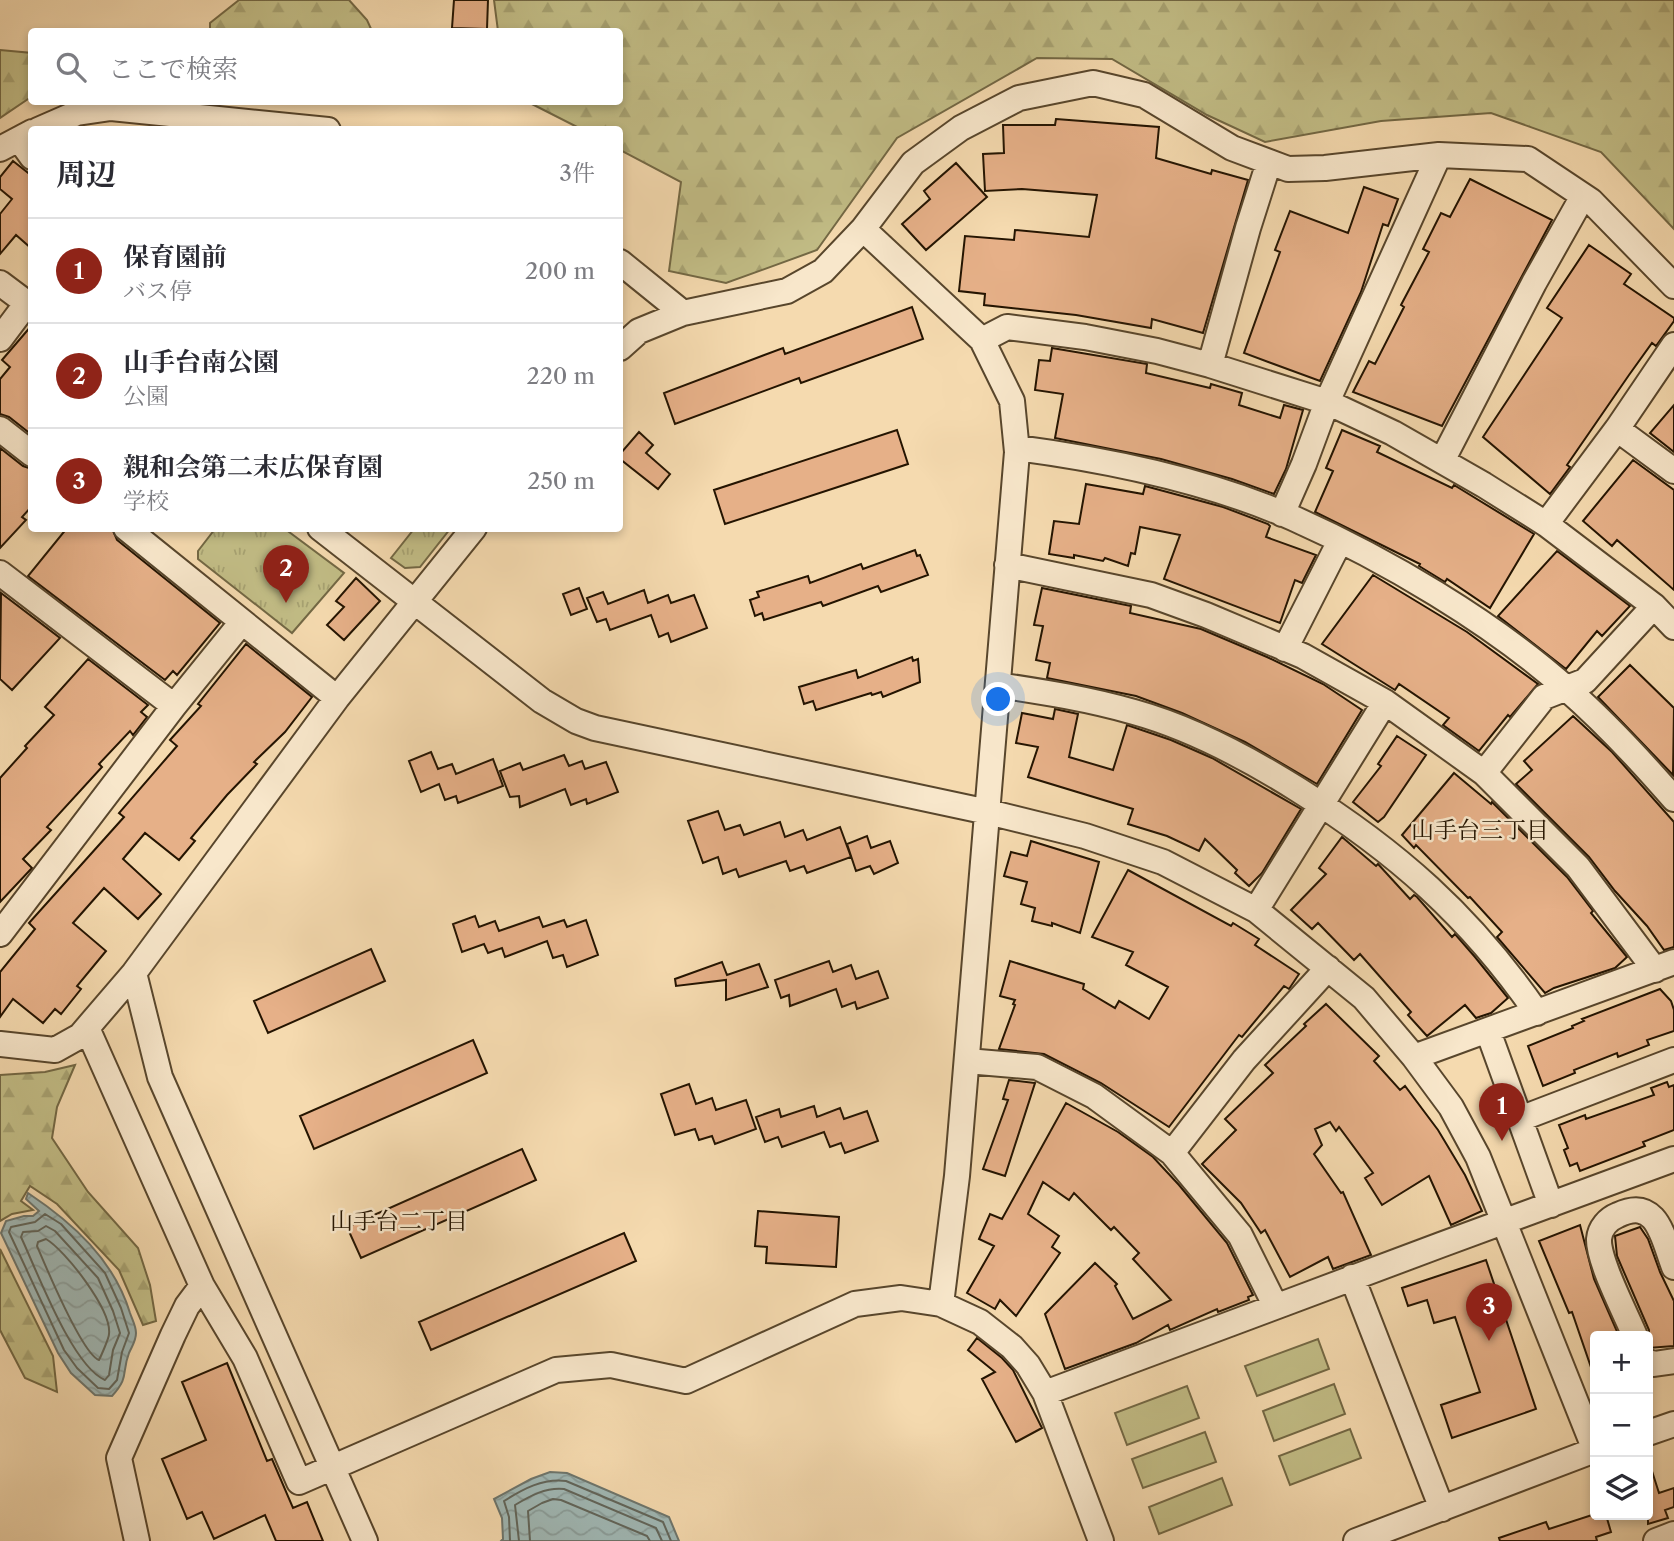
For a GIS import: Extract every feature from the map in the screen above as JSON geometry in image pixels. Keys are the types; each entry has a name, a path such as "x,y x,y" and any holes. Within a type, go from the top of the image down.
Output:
{"street":[{"path":"623,345 639,331 683,313 787,291 823,271 863,229 913,163 961,128 1019,98 1093,83 1144,95 1231,148 1287,169 1439,155 1528,159 1591,201 1674,286"},
{"path":"52,126 77,113 111,108 288,126"},
{"path":"1282,514 1327,402 1439,155"},
{"path":"1210,365 1269,162"},
{"path":"1442,461 1583,196"},
{"path":"863,229 982,340 1012,401 1017,448 957,1176 941,1304"},
{"path":"623,264 683,313"},
{"path":"0,283 28,304"},
{"path":"0,339 28,306"},
{"path":"982,340 1007,327 1085,337 1210,365 1327,402 1393,433 1546,524 1654,606 1674,626"},
{"path":"1546,524 1618,429 1674,345"},
{"path":"0,429 28,451"},
{"path":"1618,429 1674,471"},
{"path":"1017,448 1132,468 1223,493 1282,514 1340,541 1444,598 1567,688 1647,767 1674,799"},
{"path":"130,532 337,698"},
{"path":"325,532 542,701 576,721 1085,836 1163,862 1256,910 1364,998 1451,1107 1478,1157 1590,1437"},
{"path":"0,1044 55,1050 80,1036 134,973 337,698 471,532"},
{"path":"1285,649 1340,541"},
{"path":"1007,565 1151,595 1285,649 1385,702 1483,773 1578,867 1664,966 1414,1058"},
{"path":"0,573 174,706"},
{"path":"1483,773 1544,697 1585,681 1654,606"},
{"path":"2,928 242,622"},
{"path":"998,685 1067,696 1135,712 1196,734 1245,758 1321,804 1380,844 1430,887 1507,970 1537,1013"},
{"path":"1256,910 1385,702"},
{"path":"1172,1153 1244,1060 1328,968"},
{"path":"134,973 160,1077 365,1541"},
{"path":"87,1028 202,1286 245,1358 299,1482 556,1370 611,1365 686,1381 855,1304 901,1298 941,1304 980,1322 1012,1347 1028,1365 1045,1393 1101,1541"},
{"path":"1488,1031 1551,1205"},
{"path":"967,1060 1037,1067 1094,1096 1172,1153 1240,1235 1275,1305"},
{"path":"1520,1119 1674,1060"},
{"path":"1045,1393 1352,1276 1505,1223 1674,1159"},
{"path":"1633,1331 1602,1258 1599,1240 1602,1227 1611,1218 1625,1212 1637,1209 1647,1211 1657,1221 1674,1267"},
{"path":"1352,1276 1442,1509"},
{"path":"136,1541 119,1458 173,1335 187,1306 202,1286"},
{"path":"1653,1364 1674,1361"},
{"path":"1653,1431 1674,1424"},
{"path":"1356,1541 1590,1452"},
{"path":"1656,1541 1674,1534"}],"green space":[{"path":"239,0 349,0 371,28 210,28 210,23"},
{"path":"494,0 1674,0 1674,229 1601,152 1491,113 1381,121 1265,142 1207,115 1112,59 1037,58 897,138 817,250 726,283 669,271 681,182 623,152 623,126 575,126 534,105 623,105 623,28 498,28"},
{"path":"0,50 28,53 28,99 0,118"},
{"path":"213,532 289,532 344,573 292,633 198,559 198,551"},
{"path":"412,532 448,532 420,567 405,568 391,558"},
{"path":"75,1065 57,1107 52,1138 88,1192 138,1248 150,1285 156,1321 143,1325 119,1270 57,1204 30,1186 21,1201 33,1210 12,1214 0,1221 0,1075 45,1072"},
{"path":"0,1249 53,1356 57,1392 25,1378 0,1330"},
{"path":"1318,1339 1329,1369 1257,1396 1245,1366"},
{"path":"1334,1384 1345,1414 1274,1441 1263,1411"},
{"path":"1187,1386 1199,1418 1127,1445 1115,1413"},
{"path":"1350,1429 1361,1458 1290,1485 1279,1456"},
{"path":"1205,1432 1216,1462 1143,1488 1132,1459"},
{"path":"1222,1478 1232,1505 1159,1534 1149,1507"}],"water":[{"path":"28,1193 61,1217 90,1244 114,1276 123,1294 135,1325 136,1336 123,1379 112,1396 95,1395 71,1373 58,1353 1,1233 6,1221 33,1216 39,1211 26,1199"},
{"path":"550,1472 567,1473 669,1517 679,1541 501,1541 502,1518 494,1499"}],"building":[{"path":"454,0 488,0 487,28 452,28"},
{"path":"1056,119 1159,127 1156,158 1211,174 1212,170 1248,180 1203,333 1152,319 1151,328 1076,315 984,305 985,294 959,291 965,236 1014,240 1015,230 1089,237 1097,195 1022,189 985,191 983,154 1004,153 1003,125 1055,125"},
{"path":"13,161 28,173 28,246 16,235 0,254 0,214 12,199 0,189 0,177"},
{"path":"956,163 987,197 926,250 902,224 930,199 924,191"},
{"path":"1470,179 1552,220 1442,426 1353,392 1369,361 1375,364 1404,307 1401,305 1429,252 1423,249 1441,213 1450,217"},
{"path":"1364,187 1398,199 1388,226 1383,224 1361,292 1320,381 1244,353 1280,252 1275,250 1290,211 1348,233"},
{"path":"1589,245 1631,274 1624,284 1674,318 1674,321 1656,346 1652,343 1629,375 1550,494 1483,437 1562,318 1547,308"},
{"path":"912,307 923,339 801,383 799,378 675,424 664,393 783,348 785,354"},
{"path":"28,330 28,432 9,417 0,414 0,379 10,367 2,360"},
{"path":"1052,348 1147,364 1146,373 1210,388 1211,384 1242,393 1239,405 1280,418 1284,405 1303,410 1286,469 1274,494 1161,459 1055,438 1063,394 1035,390 1039,360 1050,361"},
{"path":"1674,405 1674,452 1650,433"},
{"path":"897,430 908,464 725,524 714,490"},
{"path":"1342,430 1380,446 1377,452 1452,488 1454,485 1534,534 1490,608 1447,579 1445,582 1419,566 1420,564 1315,512 1333,471 1326,468"},
{"path":"639,432 653,445 646,453 670,474 658,489 623,461 623,451"},
{"path":"0,448 28,468 28,510 22,517 26,520 0,548"},
{"path":"1633,460 1674,490 1674,590 1617,540 1612,546 1583,521"},
{"path":"1086,484 1143,494 1145,486 1223,507 1268,524 1270,526 1266,537 1316,555 1302,583 1295,580 1280,623 1164,579 1180,535 1140,527 1135,554 1131,553 1128,566 1105,558 1103,561 1074,555 1074,558 1049,554 1054,521 1079,524"},
{"path":"64,532 114,532 117,540 220,623 177,675 173,671 165,680 28,576"},
{"path":"915,550 917,556 920,555 928,575 881,592 878,586 823,606 821,602 764,620 762,613 755,616 750,600 759,597 757,592 808,576 810,583 861,564 863,569"},
{"path":"1557,551 1630,606 1602,636 1597,631 1566,669 1498,616"},
{"path":"1373,575 1467,632 1538,684 1479,751 1443,725 1449,718 1399,684 1395,690 1322,644"},
{"path":"356,578 380,601 344,640 327,625 344,607 336,601"},
{"path":"579,588 587,609 571,615 563,594"},
{"path":"1042,588 1131,606 1130,613 1201,629 1323,684 1362,710 1317,784 1245,742 1182,713 1136,696 1047,678 1050,663 1036,660 1043,626 1034,625"},
{"path":"644,590 648,603 668,595 671,603 694,595 707,628 671,642 668,633 659,637 651,615 610,630 606,619 597,622 587,598 603,592 608,604"},
{"path":"1,593 60,638 12,690 0,679"},
{"path":"246,644 312,697 285,732 254,762 257,764 191,838 195,841 179,860 145,833 123,859 161,894 138,919 104,888 73,923 106,951 77,986 81,989 61,1014 55,1009 43,1023 13,999 0,1017 0,972 35,929 29,923 124,817 119,813 177,746 170,740 201,706 198,704"},
{"path":"912,657 913,661 918,659 920,682 883,697 881,692 871,693 816,710 813,701 804,704 799,687 856,670 858,678"},
{"path":"88,659 148,705 141,712 147,717 133,735 130,731 99,764 102,767 47,827 51,830 23,859 32,868 0,902 0,778 54,715 45,707"},
{"path":"1630,665 1674,708 1673,775 1598,697"},
{"path":"1055,709 1078,714 1069,757 1113,770 1127,725 1212,758 1301,809 1262,873 1249,886 1235,873 1237,870 1205,839 1199,851 1167,836 1128,824 1133,809 1028,777 1038,747 1016,743 1022,713 1053,719"},
{"path":"1573,716 1612,752 1674,822 1674,947 1664,950 1589,857 1516,784 1532,770 1524,761"},
{"path":"1397,736 1426,755 1378,822 1353,802 1381,766 1378,764"},
{"path":"431,752 438,769 452,764 456,774 493,759 503,786 458,803 456,796 445,800 439,784 421,792 409,761"},
{"path":"564,755 569,766 582,761 585,769 606,762 618,792 587,804 586,799 571,805 565,789 520,807 519,796 510,797 500,771 520,763 523,770"},
{"path":"1454,773 1491,804 1492,802 1567,877 1593,911 1591,913 1627,957 1615,968 1545,993 1497,937 1502,932 1470,897 1402,835"},
{"path":"718,811 725,830 740,825 744,835 780,822 785,837 803,830 807,840 840,827 851,857 807,873 804,866 790,871 786,861 739,877 736,869 723,874 718,857 703,863 688,821"},
{"path":"867,836 871,848 890,841 898,863 874,874 870,866 856,871 847,844"},
{"path":"1342,837 1376,866 1378,864 1410,899 1414,895 1417,897 1452,937 1455,934 1508,998 1491,1013 1476,1018 1465,1005 1427,1036 1408,1015 1411,1012 1360,954 1354,960 1318,923 1312,929 1291,910 1326,874 1319,868"},
{"path":"1031,841 1099,862 1080,933 1052,923 1052,926 1032,921 1035,908 1021,904 1027,882 1004,876 1011,852 1027,856"},
{"path":"1128,870 1231,926 1233,923 1259,939 1255,945 1299,974 1289,989 1284,986 1242,1037 1239,1035 1169,1127 1101,1083 1044,1054 999,1049 1015,1005 1015,1000 1000,996 1010,961 1084,984 1083,989 1115,1008 1119,1001 1149,1019 1168,987 1126,965 1133,952 1092,937"},
{"path":"475,916 479,927 495,921 499,931 539,917 543,927 564,920 567,927 586,920 598,955 567,967 563,955 553,958 547,941 505,957 502,948 488,953 484,944 462,952 453,924"},
{"path":"371,949 385,981 268,1033 254,1001"},
{"path":"829,961 833,972 851,965 856,979 878,971 888,998 857,1009 855,1002 842,1007 836,989 790,1006 789,995 781,998 775,980"},
{"path":"722,962 727,975 759,964 768,987 726,1000 726,980 676,986 675,979"},
{"path":"1660,989 1671,1001 1674,1010 1674,1031 1647,1040 1649,1045 1618,1057 1617,1053 1543,1086 1528,1046 1573,1028 1572,1026 1584,1021 1582,1019"},
{"path":"1326,1004 1379,1056 1374,1061 1400,1090 1405,1086 1438,1130 1465,1175 1482,1211 1451,1225 1429,1176 1382,1205 1365,1178 1373,1173 1339,1127 1336,1131 1330,1122 1315,1129 1322,1145 1314,1154 1341,1193 1343,1192 1371,1255 1333,1269 1328,1257 1290,1277 1265,1230 1261,1233 1241,1203 1202,1164 1236,1130 1225,1119 1273,1073 1265,1065"},
{"path":"473,1040 487,1073 314,1149 300,1116"},
{"path":"1009,1080 1035,1083 1005,1176 983,1169 1008,1100 1003,1099"},
{"path":"1667,1082 1669,1087 1674,1085 1674,1130 1643,1142 1645,1146 1580,1171 1577,1163 1570,1166 1564,1150 1568,1148 1559,1125 1585,1115 1586,1119 1654,1095 1651,1088"},
{"path":"689,1084 696,1104 712,1098 716,1110 746,1100 756,1129 715,1144 712,1136 699,1140 695,1129 675,1135 661,1094"},
{"path":"1066,1103 1118,1132 1153,1157 1227,1243 1253,1295 1248,1297 1249,1300 1218,1312 1217,1309 1170,1330 1168,1325 1136,1343 1065,1369 1045,1314 1095,1263 1117,1284 1115,1286 1133,1319 1171,1300 1133,1259 1139,1253 1114,1227 1111,1230 1074,1193 1069,1200 1043,1182 1028,1214 1059,1236 1052,1247 1060,1253 1016,1316 1000,1300 995,1309 967,1293 994,1246 979,1239 990,1214 1002,1219"},
{"path":"814,1106 817,1117 840,1108 844,1119 867,1111 878,1141 845,1153 841,1143 830,1147 824,1132 782,1147 778,1137 765,1142 756,1117 779,1109 781,1117"},
{"path":"522,1149 536,1180 361,1258 347,1227"},
{"path":"758,1211 839,1217 836,1267 766,1263 767,1247 755,1246"},
{"path":"1580,1225 1594,1279 1617,1331 1590,1331 1590,1364 1572,1312 1569,1313 1539,1241"},
{"path":"1640,1227 1648,1239 1674,1301 1674,1346 1653,1348 1653,1331 1649,1331 1617,1256 1615,1236"},
{"path":"624,1233 636,1261 431,1350 419,1322"},
{"path":"1486,1260 1536,1409 1452,1438 1441,1405 1480,1392 1455,1317 1434,1323 1427,1300 1408,1306 1402,1288"},
{"path":"977,1338 1013,1370 1042,1428 1016,1442 982,1379 995,1372 968,1350"},
{"path":"227,1363 267,1461 272,1459 293,1508 307,1502 323,1541 276,1541 265,1515 214,1539 202,1512 187,1519 162,1459 206,1440 182,1382"},
{"path":"1653,1474 1659,1493 1674,1488 1674,1507 1665,1510 1668,1518 1648,1524 1648,1520 1653,1520"},
{"path":"1590,1516 1590,1520 1607,1520 1611,1532 1596,1537 1597,1541 1500,1541 1499,1538 1546,1522 1549,1529"}],"place":[{"name":"山手台南公園","path":"286,603"},
{"name":"保育園前","path":"1502,1141"},
{"name":"親和会第二末広保育園","path":"1489,1341"}],"district":[{"name":"山手台三丁目","path":"1480,830"},
{"name":"山手台二丁目","path":"399,1221"}]}
